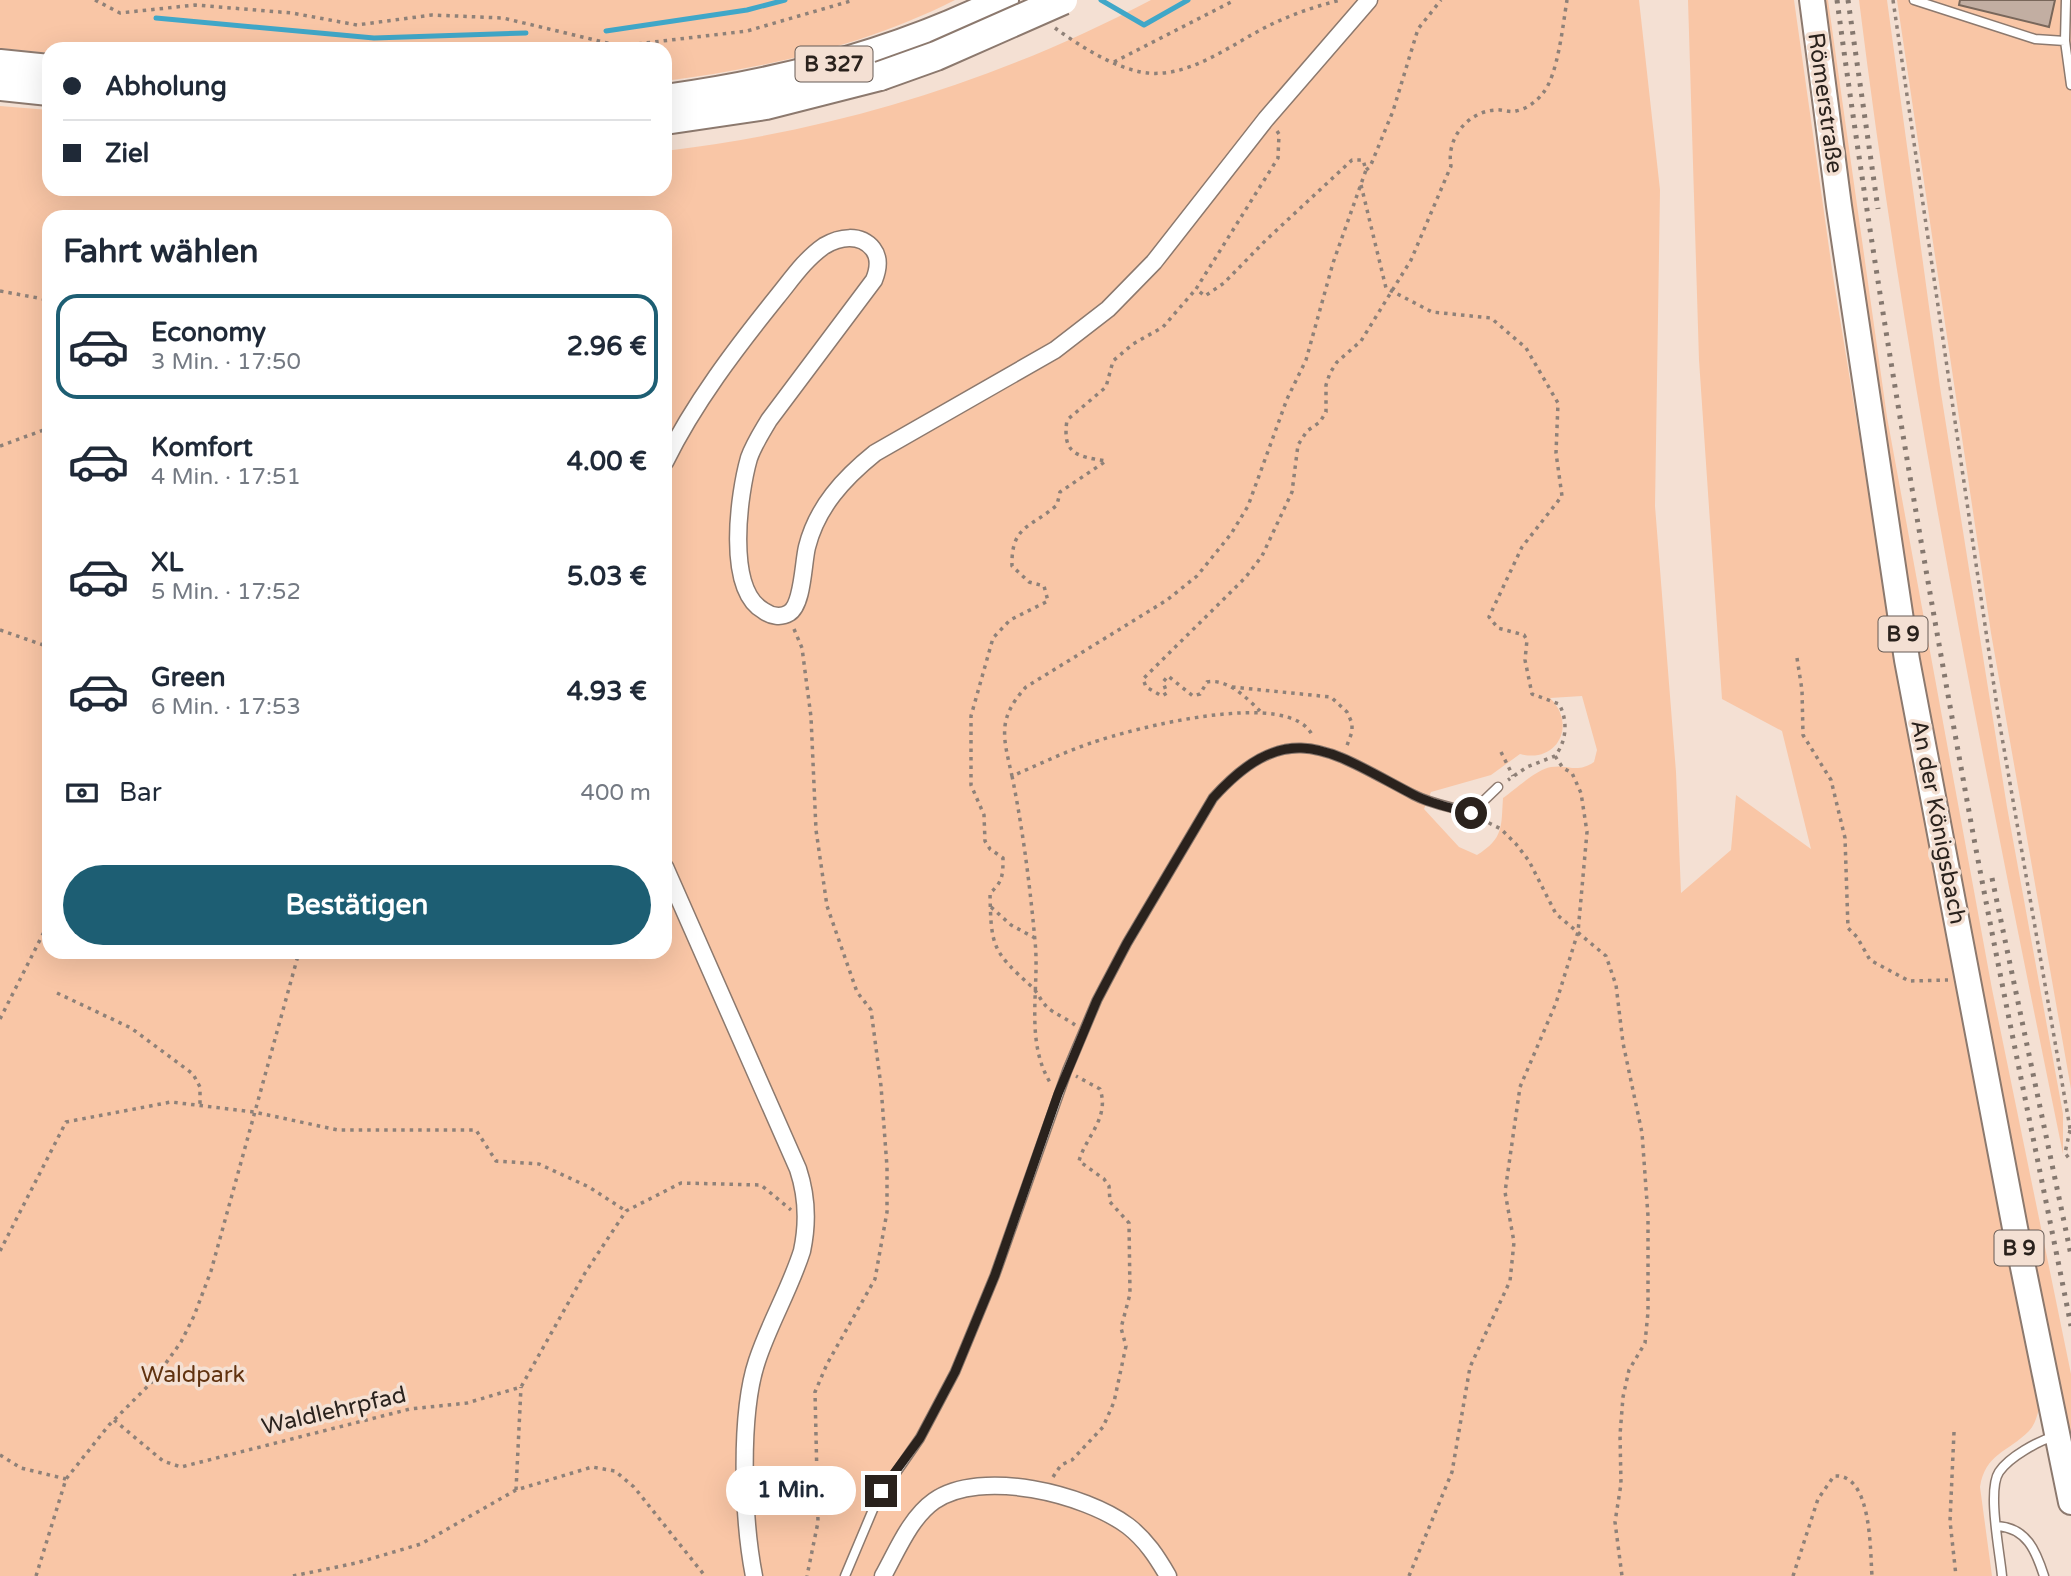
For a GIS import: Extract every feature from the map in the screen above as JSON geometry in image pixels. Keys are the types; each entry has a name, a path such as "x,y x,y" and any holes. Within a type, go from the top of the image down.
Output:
{"highway":[{"name":"B 327","path":"672,98 744,86 824,67 925,35 1004,0"},
{"name":"B 327","path":"672,119 766,105 880,76 1054,10"},
{"path":"0,64 42,68"},
{"path":"0,86 42,90"}],"main road":[{"name":"Römerstraße","path":"1812,0 1839,206"},
{"name":"An der Königsbach","path":"1839,206 1907,660 2071,1502"}],"street":[{"path":"672,449 687,422 737,350 809,260 825,246 839,239 857,239 871,247 878,260 874,280 769,420 754,445 745,474 738,534 746,589 755,604 766,613 776,616 787,614 794,609 797,602 807,545 816,523 830,497 848,475 875,453 1055,349 1108,309 1154,262 1266,119 1369,0"},
{"path":"672,883 798,1169 805,1195 805,1237 802,1251 757,1359 748,1396 747,1507 754,1576"},
{"path":"884,1576 918,1517 931,1504 962,1488 986,1485 1042,1493 1094,1507 1127,1525 1143,1539 1168,1576"}],"lane":[{"path":"1914,0 2035,39 2065,41"},
{"path":"2066,0 2065,41 2071,85"},
{"path":"845,1576 877,1500 920,1438 955,1372 999,1264 1058,1094 1083,1031 1127,943 1213,798 1239,772 1265,755 1291,747 1313,747 1342,757 1417,797 1471,813 1497,787"},
{"path":"2002,1576 1994,1491 1998,1472 2013,1459 2057,1435"},
{"path":"1997,1526 2009,1527 2021,1533 2032,1545 2044,1576"}],"path":[{"path":"95,0 120,13 195,5 292,13 357,24 432,15 503,18 603,42"},
{"path":"654,42 747,31 854,0"},
{"path":"1114,62 1235,0"},
{"path":"1054,10 1074,41 1114,62 1143,72 1175,71 1208,60 1270,26 1314,6 1341,0"},
{"path":"1058,1094 1044,1073 1035,1030 1035,938 1021,822 1005,744 1005,717 1011,703 1045,673 1167,600 1197,576 1231,534 1248,506 1287,399 1306,360 1333,263 1366,170 1370,167 1392,111 1418,29 1441,0"},
{"path":"1342,757 1352,732 1352,723 1338,701 1331,697 1232,687 1211,681 1204,684 1200,694 1194,696 1168,676 1163,681 1167,693 1162,696 1146,687 1143,679 1245,578 1262,556 1292,492 1298,445 1307,431 1320,422 1326,412 1326,385 1330,373 1337,362 1361,341 1420,246 1451,166 1451,148 1461,128 1483,113 1520,110 1535,101 1549,84 1555,67 1567,0"},
{"path":"1893,0 1999,720 2071,1134"},
{"path":"1083,1031 1060,1013 1048,1008 1035,989 999,955 992,930 990,893 1004,876 1003,858 990,849 985,841 985,815 971,785 971,716 993,638 1010,620 1048,601 1044,586 1029,582 1012,566 1012,548 1016,536 1024,527 1056,505 1060,492 1106,461 1084,457 1069,448 1065,437 1067,420 1106,387 1113,361 1141,339 1163,327 1196,289 1278,158 1279,134 1266,119"},
{"path":"1196,289 1205,296 1224,283 1352,160 1363,160 1366,170"},
{"path":"1361,185 1386,288 1432,312 1491,318 1526,348 1558,403 1556,453 1562,496 1522,547 1489,617 1497,628 1524,635 1527,640 1525,660 1532,694 1554,700 1563,712 1564,737 1555,756 1527,767 1513,776 1501,752"},
{"path":"0,291 42,299"},
{"path":"0,446 42,431"},
{"path":"787,614 802,648 811,717 816,830 827,906 857,992 871,1010 881,1086 887,1167 887,1212 875,1279 827,1364 816,1392 818,1522 807,1576"},
{"path":"0,630 42,645"},
{"path":"1797,658 1802,690 1803,735 1830,780 1844,838 1848,928 1857,937 1870,960 1909,981 1968,977"},
{"path":"1232,687 1260,711"},
{"path":"1012,776 1090,743 1148,726 1260,711 1297,719 1314,734 1313,747"},
{"path":"1409,1576 1452,1472 1471,1367 1510,1281 1514,1242 1505,1192 1520,1087 1556,1003 1578,932 1587,832 1581,793 1573,771 1563,768 1555,756"},
{"path":"1471,813 1501,829 1516,844 1530,861 1556,914 1606,956 1616,985 1623,1043 1642,1133 1647,1203 1645,1343 1629,1370 1623,1397 1620,1435 1621,1484 1615,1522 1622,1576"},
{"path":"990,906 1011,925 1035,938"},
{"path":"0,1019 42,936"},
{"path":"36,1576 66,1479 114,1420 153,1381 188,1330 211,1270 297,959"},
{"path":"57,993 131,1028 193,1073 200,1087 200,1106"},
{"path":"1042,1493 1061,1465 1072,1460 1103,1427 1114,1402 1115,1387 1123,1366 1126,1346 1121,1328 1130,1294 1129,1223 1110,1202 1110,1186 1079,1161 1082,1151 1098,1126 1103,1098 1100,1089 1067,1071"},
{"path":"0,1251 66,1122 159,1102 254,1112 338,1130 476,1130 496,1161 539,1164 589,1187 626,1211"},
{"path":"2070,1128 2065,1153 2071,1161"},
{"path":"516,1490 521,1387 585,1273 626,1211 681,1183 761,1185 770,1194"},
{"name":"Waldlehrpfad","path":"114,1420 163,1461 181,1467 410,1409 467,1403 521,1387"},
{"path":"1954,1432 1950,1521 1956,1576"},
{"path":"0,1455 21,1468 66,1479"},
{"path":"293,1576 356,1563 421,1544 516,1490 592,1467 615,1471 650,1505 705,1576"},
{"path":"1793,1576 1818,1499 1834,1476 1855,1482 1863,1495 1872,1576"}],"green space":[{"path":"0,0 955,0 885,30 813,53 672,80 672,42 42,42 42,52 0,48"},
{"name":"Waldpark","path":"1151,0 1639,0 1660,190 1655,506 1676,772 1681,893 1731,850 1736,795 1811,849 1782,731 1722,699 1699,360 1688,0 1794,0 1833,276 1876,539 2041,1395 2038,1414 2032,1427 1992,1460 1980,1487 1992,1576 0,1576 0,106 42,109 42,196 672,196 672,150 728,142 854,116 976,78 1035,55","holes":["1582,696 1597,750 1594,762 1588,766 1557,766 1545,769 1503,798 1497,837 1477,855 1459,847 1424,809 1431,792 1491,775 1520,754 1533,756 1553,748 1559,740 1562,719 1550,698"]},
{"path":"1823,0 1828,0 1887,417 1992,989 2071,1374 2071,1439 2016,1183 1915,650 1861,293 1842,124"},
{"path":"1859,0 1887,0 1940,387 2007,807 2063,1114 2063,1154 1977,723 1924,435 1878,145"},
{"path":"1897,0 2071,0 2071,1089 1991,633"}],"building":[{"path":"1960,0 2055,0 2049,27 1959,5"}],"waterway":[{"path":"606,31 747,10 785,0"},
{"path":"1101,0 1144,25 1188,0"},
{"path":"156,18 374,38 526,33"}],"railway":[{"path":"1837,0 1883,311 1935,622 1984,890 2071,1326"},
{"path":"1848,0 1878,209"},
{"path":"1992,878 2071,1255"}],"route":[{"path":"881,1491 920,1438 955,1372 995,1275 1058,1094 1097,1000 1127,943 1213,798 1227,782 1252,762 1279,750 1304,746 1342,757 1373,771 1417,797 1471,813"}]}
